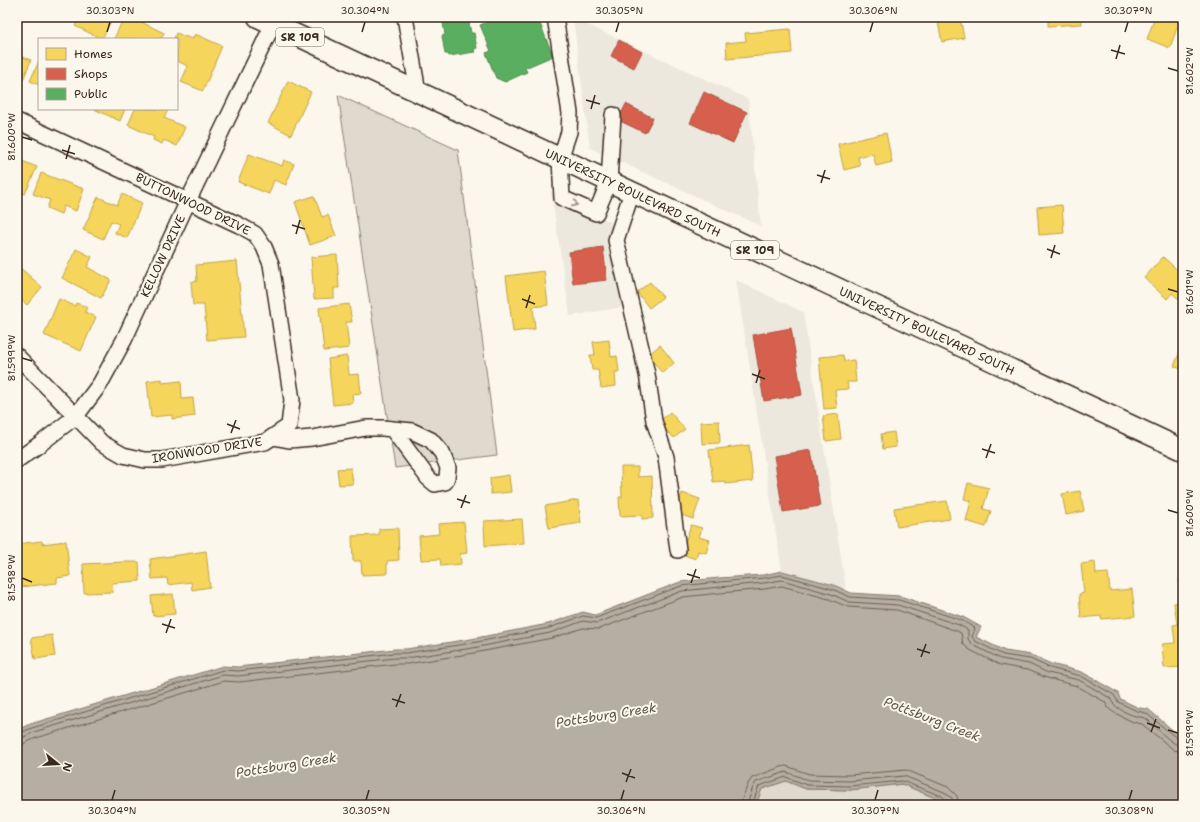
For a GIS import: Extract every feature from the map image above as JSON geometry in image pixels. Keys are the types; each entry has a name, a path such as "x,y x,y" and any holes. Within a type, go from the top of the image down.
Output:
{"main road":[{"name":"UNIVERSITY BOULEVARD SOUTH","path":"265,20 1183,450"}],"street":[{"path":"405,17 418,92"},
{"path":"555,17 570,113 569,132 560,159 562,198 596,213 610,182 613,115"},
{"name":"KELLOW DRIVE","path":"17,460 76,416 100,384 124,340 188,201 265,20"},
{"name":"BUTTONWOOD DRIVE","path":"17,121 239,224 254,234 264,247 271,264 292,400 289,426"},
{"path":"632,192 616,240 647,374 654,420 666,457 678,550"},
{"name":"IRONWOOD DRIVE","path":"17,356 102,443 123,455 145,460 162,460 265,442 289,426"},
{"path":"273,437 289,440 312,438 366,428 393,430"}],"shaded area":[{"path":"573,18 748,99 761,226 590,148"},
{"path":"338,95 458,150 497,455 395,468"},
{"path":"551,192 611,222 623,307 570,316"},
{"path":"736,280 803,312 846,590 834,585 782,571"},
{"path":"786,781 806,789 850,790 902,784 940,800 946,805 756,805 761,789"}],"water":[{"name":"Pottsburg Creek","path":"782,571 834,585 851,593 900,596 963,617 981,627 976,637 1005,651 1031,655 1051,664 1082,672 1118,693 1120,699 1139,708 1148,709 1183,739 1183,805 946,805 940,800 902,784 850,790 806,789 786,781 762,789 756,805 17,805 17,730 30,724 223,666 238,667 406,649 471,639 548,624 583,612 595,615 680,582 763,575"}],"building: Homes":[{"path":"79,17 113,17 102,38 75,26"},
{"path":"124,17 131,17 164,33 162,38 114,38"},
{"path":"937,17 960,17 964,38 942,42"},
{"path":"1048,17 1081,17 1082,24 1048,26"},
{"path":"1155,17 1167,17 1179,22 1170,48 1147,39"},
{"path":"790,29 792,53 727,59 726,43 746,41 745,33"},
{"path":"176,33 192,39 195,34 222,46 203,91 181,82 188,66 178,61 178,38 174,38"},
{"path":"17,55 31,60 23,80 17,77"},
{"path":"38,63 38,85 30,81"},
{"path":"288,81 311,92 291,135 268,123"},
{"path":"96,110 125,110 120,121"},
{"path":"135,110 168,110 164,118 185,127 177,146 164,140 162,144 153,140 154,137 128,125"},
{"path":"886,133 892,162 876,166 873,154 858,157 860,166 844,170 838,144"},
{"path":"249,154 282,166 284,160 294,164 286,185 274,180 269,194 238,182"},
{"path":"17,159 37,167 25,194 17,190"},
{"path":"41,173 84,189 76,211 64,206 61,214 47,208 50,200 33,194"},
{"path":"122,194 142,203 127,238 115,233 119,224 111,221 103,239 83,230 98,197 117,205"},
{"path":"314,196 322,217 328,215 336,236 310,245 295,202"},
{"path":"1062,205 1064,233 1039,235 1037,207"},
{"path":"76,249 92,257 87,267 111,280 101,298 62,278"},
{"path":"337,255 339,288 334,288 334,298 314,299 311,257"},
{"path":"1163,257 1183,275 1183,303 1172,293 1167,299 1144,278"},
{"path":"237,261 244,337 207,340 204,305 193,305 191,282 197,281 196,265"},
{"path":"17,265 42,287 27,305 17,296"},
{"path":"544,271 548,305 533,307 535,329 513,332 506,276"},
{"path":"650,282 663,297 649,308 637,292"},
{"path":"59,299 75,306 76,303 87,307 85,312 96,317 81,351 44,335"},
{"path":"349,304 352,322 346,322 349,348 324,351 319,308"},
{"path":"609,340 611,357 617,356 619,372 615,372 616,386 601,388 598,370 592,370 590,355 595,355 593,342"},
{"path":"660,345 674,363 662,373 648,355"},
{"path":"1181,349 1183,350 1183,370 1174,366"},
{"path":"843,355 844,361 854,360 856,382 847,382 848,389 835,390 837,408 824,409 819,357"},
{"path":"347,356 349,375 359,374 361,393 352,394 353,403 333,405 328,359"},
{"path":"162,379 162,383 181,381 182,399 193,398 195,416 172,419 172,415 151,417 147,381"},
{"path":"670,412 685,429 674,438 659,422"},
{"path":"838,414 841,439 826,441 823,416"},
{"path":"719,421 720,443 702,444 701,422"},
{"path":"894,432 896,447 883,449 881,434"},
{"path":"749,445 753,481 725,484 725,481 713,482 709,450"},
{"path":"621,467 638,467 638,477 652,476 653,518 642,519 642,515 620,516 619,497 622,497"},
{"path":"351,468 353,484 339,485 337,469"},
{"path":"509,475 511,492 491,494 490,478"},
{"path":"968,483 989,488 983,509 991,511 986,527 966,521 971,501 964,499"},
{"path":"1080,491 1084,511 1066,515 1062,494"},
{"path":"682,493 700,499 693,519 675,513"},
{"path":"578,500 581,523 549,528 545,506"},
{"path":"947,501 950,519 897,527 894,508"},
{"path":"522,519 524,543 485,546 484,521"},
{"path":"464,522 467,553 460,554 461,564 441,566 440,559 421,560 419,536 439,534 438,524"},
{"path":"691,525 702,528 699,537 710,540 706,553 698,551 696,559 681,554"},
{"path":"398,528 399,560 387,561 387,574 362,575 361,561 353,561 352,536 379,535 379,529"},
{"path":"42,541 42,544 66,541 70,576 57,578 57,583 21,587 17,544"},
{"path":"206,551 210,587 192,590 191,582 168,585 167,578 152,579 150,559"},
{"path":"139,562 140,581 112,583 113,592 84,593 83,564"},
{"path":"1095,562 1096,574 1108,573 1110,591 1132,589 1135,616 1101,619 1101,616 1081,618 1079,594 1084,593 1081,564"},
{"path":"1183,578 1183,598 1182,598 1179,579"},
{"path":"173,594 175,614 153,616 151,596"},
{"path":"1183,601 1183,623 1177,624 1174,603"},
{"path":"1183,624 1183,667 1164,668 1162,644 1175,643 1173,625"},
{"path":"52,635 55,656 35,659 31,638"}],"building: Shops":[{"path":"619,40 642,52 634,68 611,56"},
{"path":"704,92 747,112 733,143 690,123"},
{"path":"626,104 653,118 645,133 618,120"},
{"path":"603,247 607,280 573,284 569,252"},
{"path":"791,328 802,395 764,401 753,335"},
{"path":"811,450 820,506 783,512 774,456"}],"building: Public":[{"path":"442,17 468,17 471,33 474,33 477,48 474,49 475,52 449,56 448,54 445,54 442,36 445,35"},
{"path":"499,17 530,17 539,21 553,56 525,68 527,72 505,82 496,78 486,53 491,51 480,25"}]}
